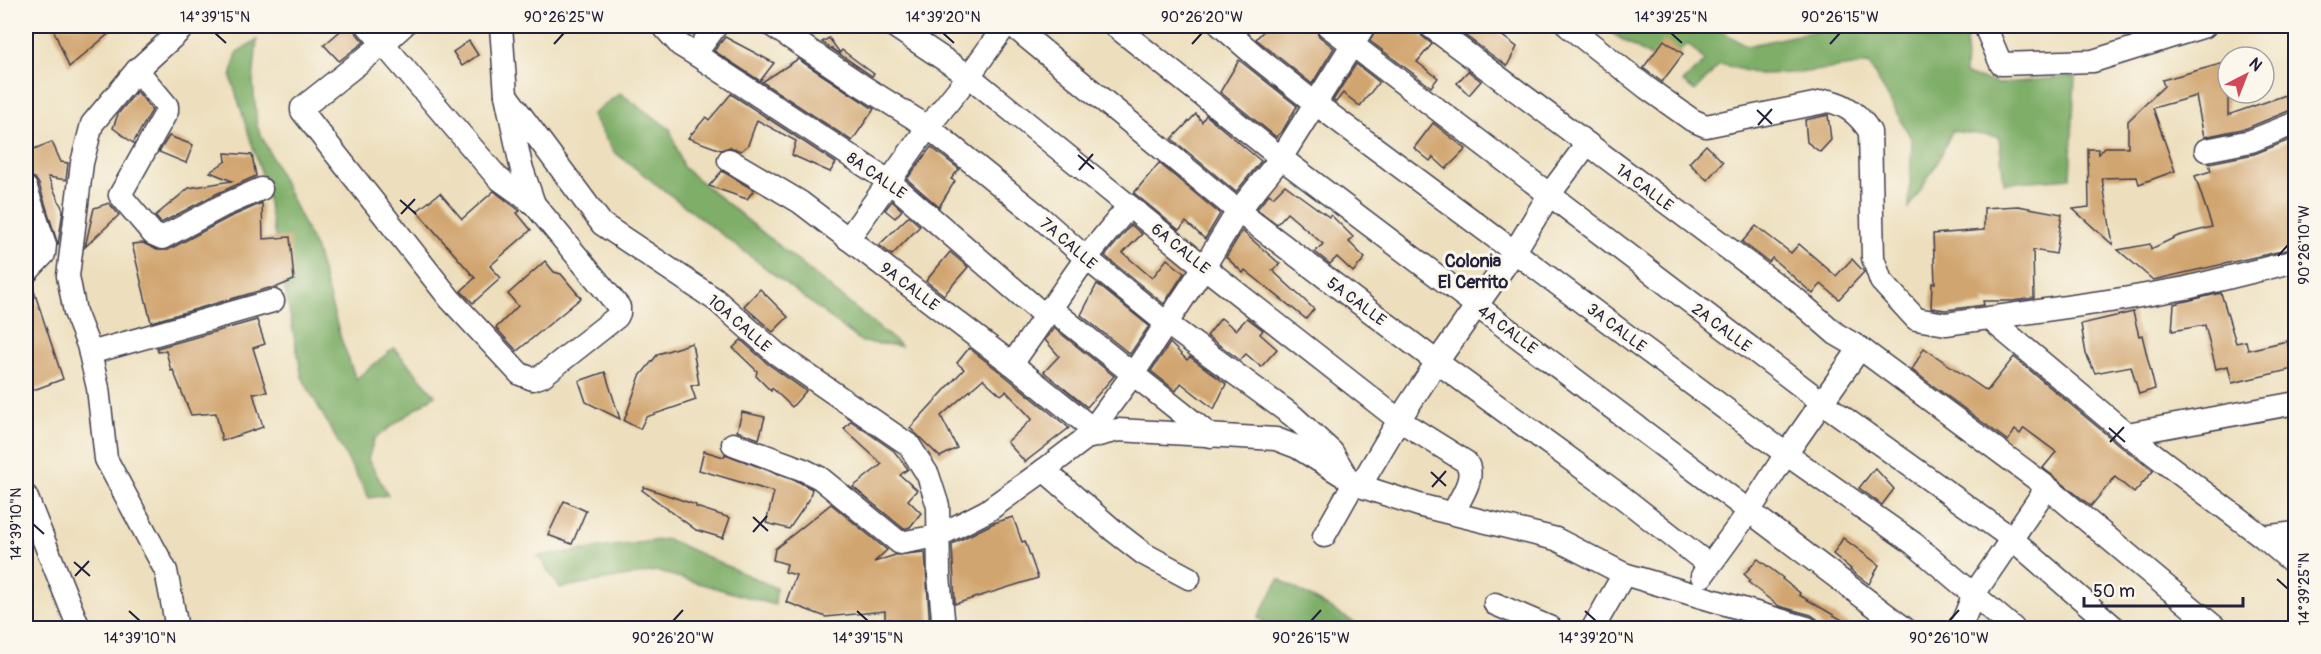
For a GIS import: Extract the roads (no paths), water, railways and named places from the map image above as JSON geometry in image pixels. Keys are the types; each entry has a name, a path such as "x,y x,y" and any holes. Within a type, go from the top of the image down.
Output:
{"street":[{"path":"177,628 166,570 106,459 98,388 90,353 75,312 68,276 82,163 92,124 137,70 185,26"},
{"path":"368,26 383,44 498,178 534,204 619,307 620,313 617,317 542,376 533,379 520,374 450,299 302,111 303,107 383,44 403,26"},
{"path":"501,26 506,96 521,166 534,204"},
{"name":"8A CALLE","path":"663,26 688,49 890,182 1048,312 1211,436"},
{"path":"688,49 716,26"},
{"name":"7A CALLE","path":"773,26 928,127 1166,323 1293,416 1332,452 1354,483"},
{"name":"6A CALLE","path":"894,26 969,76 1204,267 1399,420 1466,462 1470,467 1471,475 1453,513"},
{"path":"848,239 928,127 1005,26"},
{"name":"5A CALLE","path":"1013,26 1238,211 1437,362 1621,495 1709,565"},
{"name":"4A CALLE","path":"1115,26 1281,159 1905,628"},
{"name":"3A CALLE","path":"1221,26 1316,104 1786,454 1913,543 2013,628"},
{"name":"2A CALLE","path":"1328,26 1359,35 1549,195 1822,403 2012,538 2115,628"},
{"name":"1A CALLE","path":"1430,26 1797,300 1836,334 1860,348 2048,487 2216,628"},
{"path":"1568,26 1647,88 1692,120 1706,126 1829,101 1837,103 1861,118 1870,132 1874,258 1881,281 1916,319 1946,324 1990,319 2186,288 2295,261"},
{"path":"1985,26 2001,64 2094,61 2205,26"},
{"path":"733,444 820,478 900,543 938,536 987,511 1044,470 1085,430 1132,374 1204,267 1238,211 1281,159 1359,35"},
{"path":"137,70 168,106 120,195 153,234 162,238 222,206 261,189"},
{"name":"10A CALLE","path":"506,96 602,224 716,300 777,354 909,445 928,475 938,506 939,576 944,628"},
{"path":"2206,150 2251,141 2295,123"},
{"path":"1324,536 1354,483 1515,251 1549,195 1587,144"},
{"name":"9A CALLE","path":"729,160 800,202 1012,364 1085,430"},
{"path":"26,188 45,245 44,254 26,273"},
{"path":"1012,364 1086,258 1129,206"},
{"path":"90,353 273,301"},
{"path":"1990,319 2127,434 2263,537 2295,565"},
{"path":"1694,594 1709,565 1750,510 1860,348"},
{"path":"2127,434 2295,403"},
{"path":"1085,430 1276,439 1297,447 1354,483 1422,506 1556,539 1624,574 1807,628"},
{"path":"1044,470 1104,524 1144,554 1189,578"},
{"path":"1960,628 1974,594 2048,487"},
{"path":"26,496 79,628"},
{"path":"2263,537 2295,533"},
{"path":"1593,628 1624,574"},
{"path":"1495,604 1551,628"}],"district":[{"name":"Colonia El Cerrito","path":"1473,271"}]}
